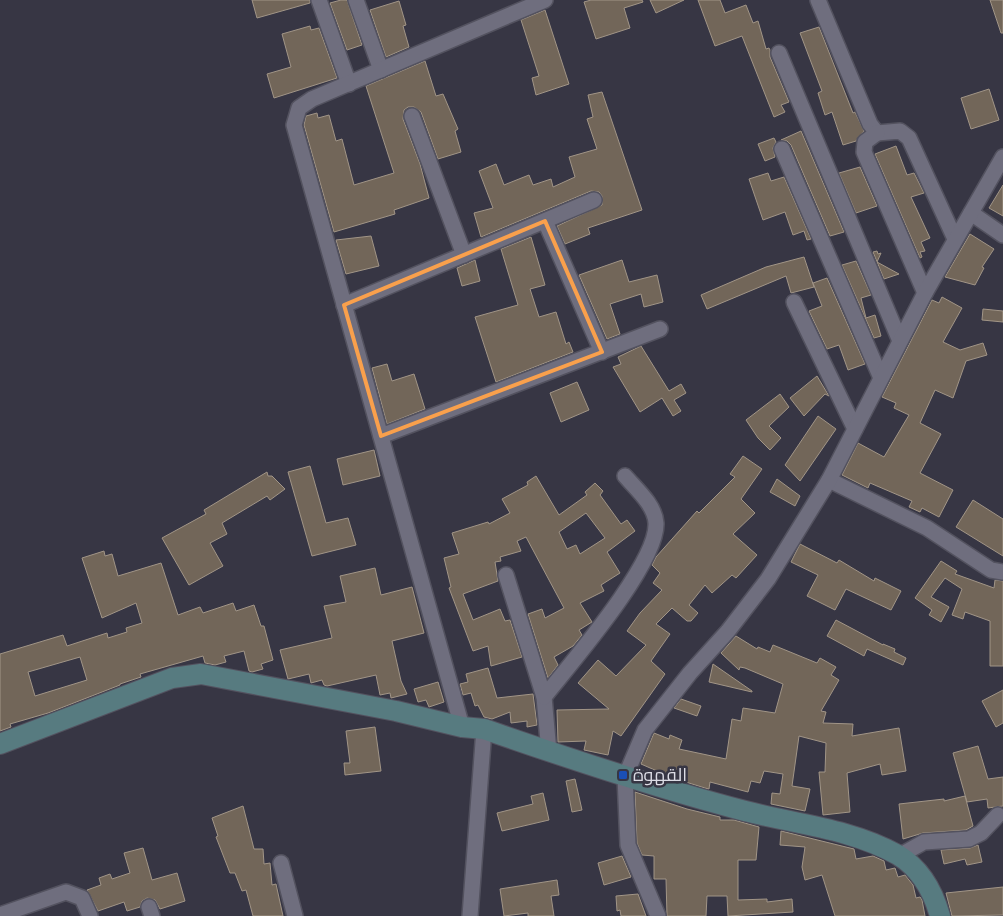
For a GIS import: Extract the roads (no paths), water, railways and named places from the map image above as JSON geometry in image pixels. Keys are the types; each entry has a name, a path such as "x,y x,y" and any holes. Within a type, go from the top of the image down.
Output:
{"street":[{"path":"319,0 348,84"},
{"path":"356,0 381,70"},
{"path":"462,727 294,125 299,108 312,99 545,0"},
{"path":"818,0 870,124 877,133"},
{"path":"779,53 900,341"},
{"path":"412,116 464,254"},
{"path":"925,293 864,152 866,142 877,133 900,131 909,138 955,239"},
{"path":"782,149 881,378"},
{"path":"658,916 628,845 625,777 645,730 690,673 728,631 768,579 829,480 925,293 955,239 971,213 997,181 1003,157"},
{"path":"344,305 594,200"},
{"path":"971,213 1003,236"},
{"path":"545,221 602,352"},
{"path":"794,302 855,429"},
{"path":"381,436 660,329"},
{"path":"544,697 620,601 652,547 656,522 649,504 625,476"},
{"path":"829,480 927,528 992,570 1003,572"},
{"path":"506,575 544,697 549,752"},
{"path":"0,744 172,678 201,674 396,711 462,727 484,729 625,777 748,811 864,839 899,856 921,873 936,903 940,916"},
{"path":"470,916 484,729"},
{"path":"899,856 924,842 975,836 982,833 998,815"},
{"path":"281,863 295,916"},
{"path":"8,914 66,892 82,898 90,916"}],"place":[{"name":"القهوة","path":"623,775"}]}
